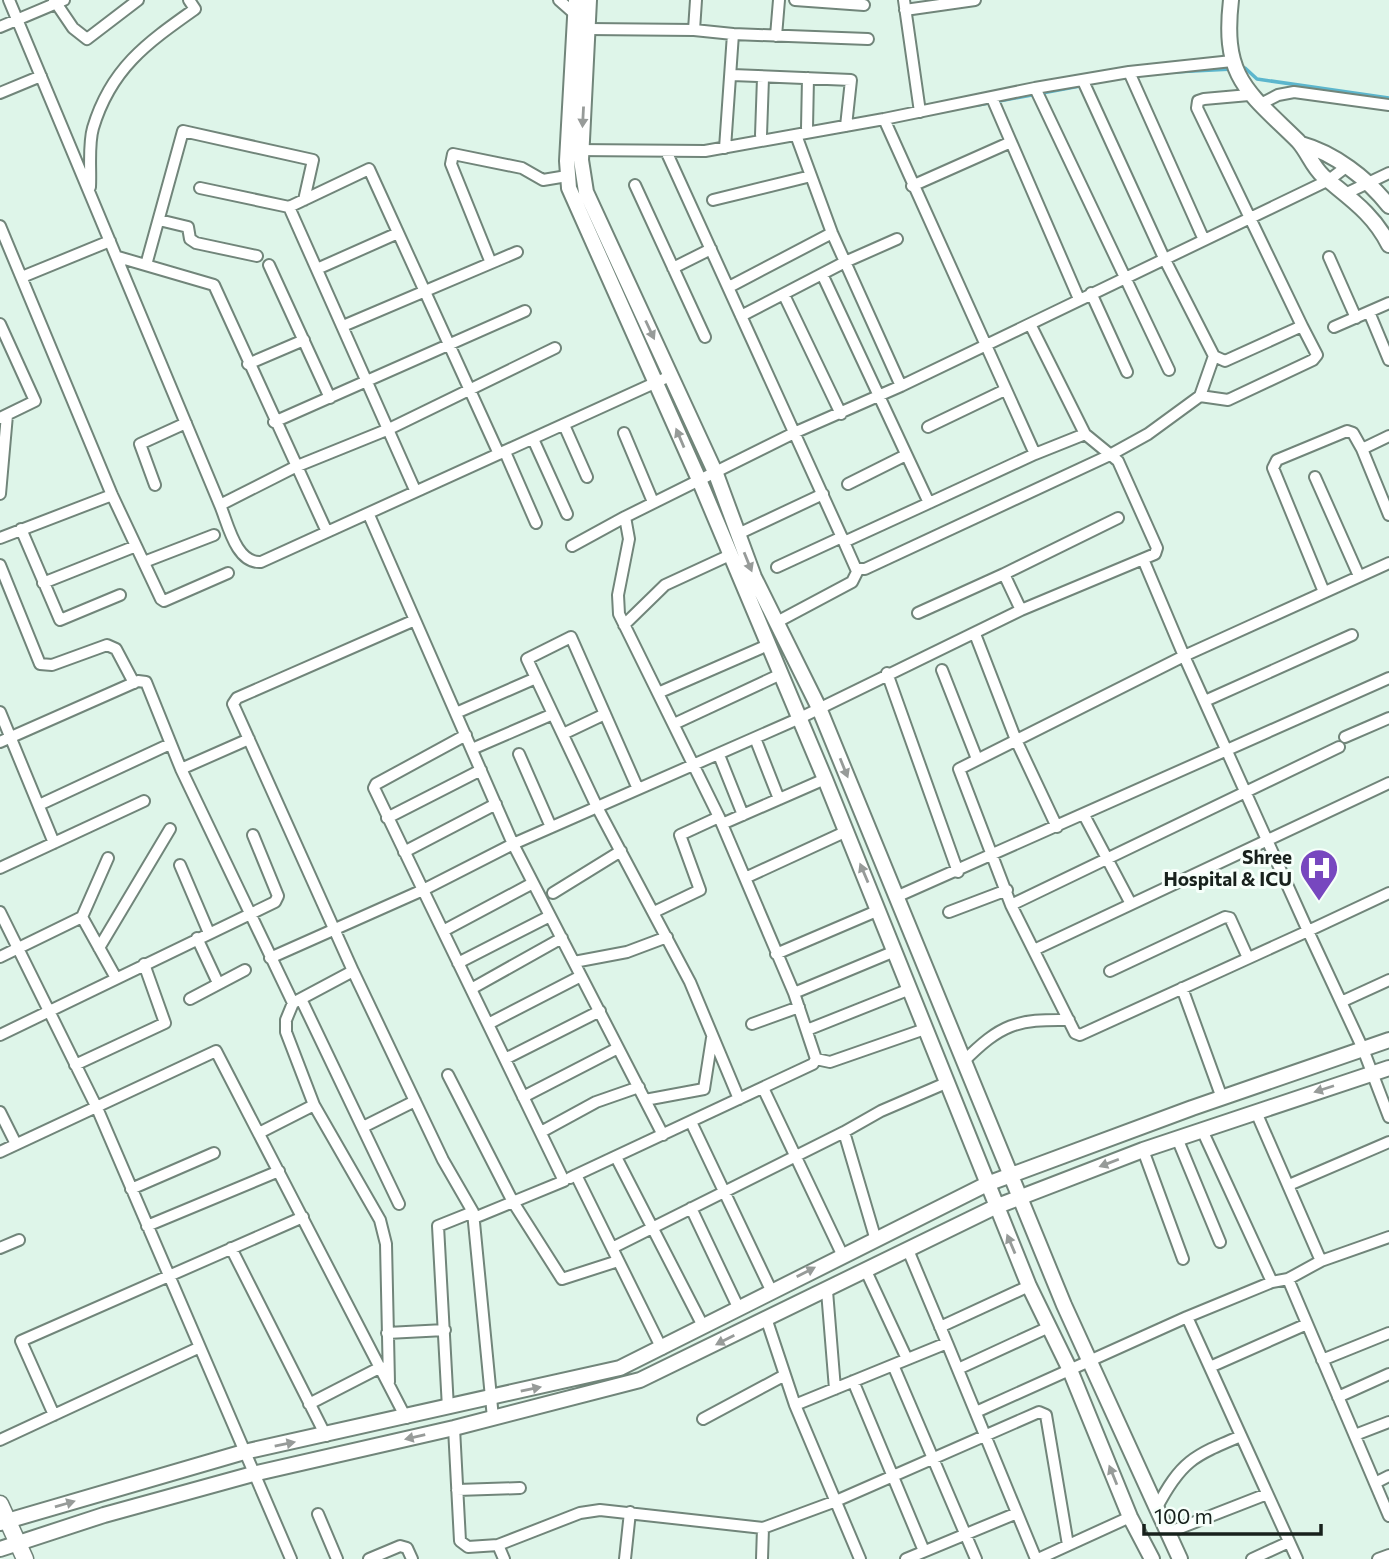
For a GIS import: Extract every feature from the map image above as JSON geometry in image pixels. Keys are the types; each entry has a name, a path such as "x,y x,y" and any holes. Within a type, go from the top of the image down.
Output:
{"main road":[{"path":"0,1504 4,1522 25,1559"}],"street":[{"path":"9,0 240,551 256,562 369,515 415,491 663,380"},
{"path":"0,27 58,1 73,28 87,39 125,4 138,0"},
{"path":"90,192 92,130 115,77 132,55 195,9 189,0"},
{"path":"559,0 576,8 574,150 586,192 663,380 699,482 880,910 995,1207 1044,1322 1070,1370 1130,1517 1151,1559"},
{"path":"589,0 574,150 567,176 569,188 663,380 716,474 738,534 819,708 1088,1362 1180,1559"},
{"path":"694,30 696,0"},
{"path":"776,36 779,0"},
{"path":"795,0 864,5"},
{"path":"920,112 904,5 975,0"},
{"path":"1231,0 1228,41 1233,64 1252,98 1301,144 1314,167 1355,199 1388,241"},
{"path":"588,29 694,30 776,36 868,38"},
{"path":"725,148 733,34"},
{"path":"574,150 666,151 725,148 1129,72 1233,64"},
{"path":"1129,72 1204,240"},
{"path":"0,93 41,75"},
{"path":"732,75 852,80 846,126"},
{"path":"761,135 762,78"},
{"path":"807,128 808,78"},
{"path":"1083,81 1164,258 1214,356 1221,361 1230,360 1302,326"},
{"path":"1035,88 1169,370"},
{"path":"1200,396 1228,400 1313,360 1317,355 1248,219 1197,104 1204,99 1252,98 1294,92 1389,105"},
{"path":"992,98 1079,299"},
{"path":"884,119 1035,454"},
{"path":"146,265 183,131 313,160 304,200"},
{"path":"796,135 832,233 901,386"},
{"path":"912,186 1010,142"},
{"path":"1301,144 1326,151 1367,183 1389,206"},
{"path":"666,151 858,570"},
{"path":"491,263 451,164 453,154 522,168 543,180 567,176"},
{"path":"572,546 653,502 716,474 796,432 901,386 1329,180 1346,167"},
{"path":"200,188 289,207 369,169 468,388 536,523"},
{"path":"1346,193 1389,173"},
{"path":"713,200 811,176"},
{"path":"635,185 705,337"},
{"path":"289,207 415,491"},
{"path":"159,220 188,227 190,239 195,243 257,256"},
{"path":"0,226 112,495 163,601 228,573"},
{"path":"317,270 398,233"},
{"path":"729,287 832,233"},
{"path":"741,316 845,261 897,239"},
{"path":"22,277 110,241"},
{"path":"673,268 710,249"},
{"path":"342,326 517,252"},
{"path":"118,257 214,285 274,422 327,532"},
{"path":"1329,257 1356,318"},
{"path":"269,265 330,398"},
{"path":"822,274 929,503"},
{"path":"1091,293 1127,372"},
{"path":"784,295 841,414"},
{"path":"1334,327 1389,303"},
{"path":"274,422 525,311"},
{"path":"1369,312 1389,360"},
{"path":"0,324 35,401 4,416 0,494"},
{"path":"270,958 423,890 513,844 800,718 887,673 975,634 1021,610 1156,554 1157,548 1118,461 1085,434 1030,324"},
{"path":"248,364 304,340"},
{"path":"220,505 295,467 389,429 468,388 555,348"},
{"path":"0,358 12,353"},
{"path":"777,622 852,582 858,570 1110,455 1148,434 1200,396 1214,356"},
{"path":"929,427 1005,390"},
{"path":"155,485 140,444 186,423"},
{"path":"564,425 587,477"},
{"path":"1324,593 1273,468 1277,460 1347,431 1356,436 1389,515"},
{"path":"624,433 653,502"},
{"path":"778,567 1085,434"},
{"path":"1362,449 1389,436"},
{"path":"533,439 568,514"},
{"path":"848,484 906,454"},
{"path":"1315,477 1359,576"},
{"path":"738,534 823,494"},
{"path":"0,538 112,495"},
{"path":"369,515 513,844 663,1135"},
{"path":"448,1408 438,1226 513,1202 564,1181 813,1064 816,1059 794,993 720,821 624,625 617,603 628,554 625,517"},
{"path":"918,613 1118,518"},
{"path":"21,528 60,620 120,595"},
{"path":"144,562 214,535"},
{"path":"43,583 136,546"},
{"path":"624,625 665,585 730,555"},
{"path":"1143,559 1244,790 1363,1049 1389,1116"},
{"path":"1389,563 1184,656 960,767 959,771 1012,905 1036,949 1075,1033 1080,1035 1389,893"},
{"path":"0,565 40,664 52,665 107,645 116,649 134,683"},
{"path":"1004,574 1021,610"},
{"path":"415,620 237,698 233,704 353,971 443,1160 473,1215 493,1418"},
{"path":"975,634 1016,740 1057,827"},
{"path":"1205,701 1352,635"},
{"path":"638,789 571,637 527,659 597,807 667,937 713,1035 739,1099"},
{"path":"658,693 768,645"},
{"path":"942,670 977,759"},
{"path":"887,673 958,872"},
{"path":"674,724 781,674"},
{"path":"456,713 536,678"},
{"path":"896,897 958,872 1389,678"},
{"path":"0,742 140,680 146,682 170,744 248,914 365,1126 400,1204"},
{"path":"0,712 54,843"},
{"path":"472,749 553,714"},
{"path":"563,734 605,714"},
{"path":"1012,905 1389,718"},
{"path":"466,735 376,784 375,793 564,1181"},
{"path":"755,738 779,799"},
{"path":"181,769 249,739"},
{"path":"38,805 170,744"},
{"path":"519,754 551,827"},
{"path":"719,755 743,815"},
{"path":"387,818 481,770"},
{"path":"654,912 701,890 680,835 743,815 825,779"},
{"path":"1036,949 1389,783"},
{"path":"0,868 144,801"},
{"path":"404,852 496,804"},
{"path":"1084,815 1130,904"},
{"path":"99,948 170,829"},
{"path":"745,878 847,831"},
{"path":"0,1035 275,902 278,896 253,835"},
{"path":"553,893 621,851"},
{"path":"0,957 82,917 108,858"},
{"path":"180,865 209,933"},
{"path":"443,931 533,883"},
{"path":"948,912 1007,890"},
{"path":"776,954 880,910"},
{"path":"0,912 97,1108 291,1559"},
{"path":"458,963 550,916"},
{"path":"82,917 116,978"},
{"path":"1110,971 1225,917 1230,918 1248,958"},
{"path":"574,962 636,950 667,937"},
{"path":"471,989 562,938"},
{"path":"197,939 218,983"},
{"path":"794,993 895,951"},
{"path":"75,1065 165,1023 144,964"},
{"path":"190,999 245,970"},
{"path":"353,971 297,1001 286,1020 285,1032 314,1105 380,1220 386,1244 388,1382"},
{"path":"488,1024 582,976"},
{"path":"1341,1002 1389,980"},
{"path":"1182,988 1223,1098"},
{"path":"807,1030 910,989"},
{"path":"751,1024 799,1007"},
{"path":"505,1059 600,1011"},
{"path":"964,1062 1005,1026 1029,1020 1069,1020"},
{"path":"816,1059 830,1062 925,1029"},
{"path":"645,1100 704,1089 713,1035"},
{"path":"4,1522 244,1452 597,1375 662,1349 875,1237 987,1184 1389,1040"},
{"path":"523,1097 618,1048"},
{"path":"0,1152 216,1051 406,1418"},
{"path":"0,1549 253,1474 454,1428 640,1380 995,1207 1177,1138 1389,1068"},
{"path":"448,1075 513,1202 562,1279 618,1261"},
{"path":"612,1248 881,1111 946,1083"},
{"path":"541,1132 596,1102 639,1087"},
{"path":"763,1088 842,1254"},
{"path":"365,1126 415,1101"},
{"path":"259,1133 314,1105"},
{"path":"0,1112 16,1144"},
{"path":"1256,1112 1321,1261"},
{"path":"691,1122 771,1290"},
{"path":"1202,1130 1272,1282"},
{"path":"844,1132 875,1237"},
{"path":"1177,1138 1220,1242"},
{"path":"1289,1185 1389,1142"},
{"path":"1143,1150 1183,1259"},
{"path":"131,1189 214,1153"},
{"path":"616,1157 650,1229 703,1326"},
{"path":"147,1226 279,1171"},
{"path":"576,1175 662,1349"},
{"path":"691,1208 738,1307"},
{"path":"54,1415 21,1341 303,1217"},
{"path":"0,1248 19,1240"},
{"path":"976,1412 1188,1317 1272,1282 1288,1279 1321,1261 1388,1242"},
{"path":"231,1248 326,1436"},
{"path":"908,1250 1037,1559 1130,1517"},
{"path":"866,1271 907,1359"},
{"path":"1288,1279 1389,1516"},
{"path":"940,1326 1028,1286"},
{"path":"827,1291 835,1389"},
{"path":"958,1369 1044,1322 1064,1304"},
{"path":"1188,1317 1297,1559"},
{"path":"766,1318 795,1405 860,1559"},
{"path":"1210,1367 1307,1324"},
{"path":"387,1333 444,1330"},
{"path":"1322,1360 1389,1333"},
{"path":"795,1405 947,1343"},
{"path":"0,1440 198,1348"},
{"path":"893,1365 976,1559"},
{"path":"309,1404 381,1367"},
{"path":"1338,1397 1389,1374"},
{"path":"703,1419 785,1375"},
{"path":"853,1381 925,1551"},
{"path":"454,1428 462,1545 498,1545 580,1513 600,1510 763,1528 836,1500 1036,1412 1046,1415 1068,1545"},
{"path":"1355,1436 1389,1422"},
{"path":"1156,1509 1170,1483 1190,1460 1241,1436"},
{"path":"1375,1483 1389,1476"},
{"path":"457,1490 520,1488"},
{"path":"1167,1533 1267,1494"},
{"path":"625,1559 630,1512"},
{"path":"906,1559 1017,1513"},
{"path":"318,1514 337,1559"},
{"path":"762,1559 763,1528"},
{"path":"1252,1559 1289,1542"},
{"path":"498,1545 504,1559"},
{"path":"369,1559 400,1546 407,1548 412,1559"},
{"path":"1378,1559 1389,1555"}],"waterway":[{"path":"1240,69 1245,68 1257,79 1389,98"},
{"path":"1174,72 1233,69"},
{"path":"978,105 1080,86"}],"place":[{"name":"Shree Hospital & ICU","path":"1319,902"}]}
